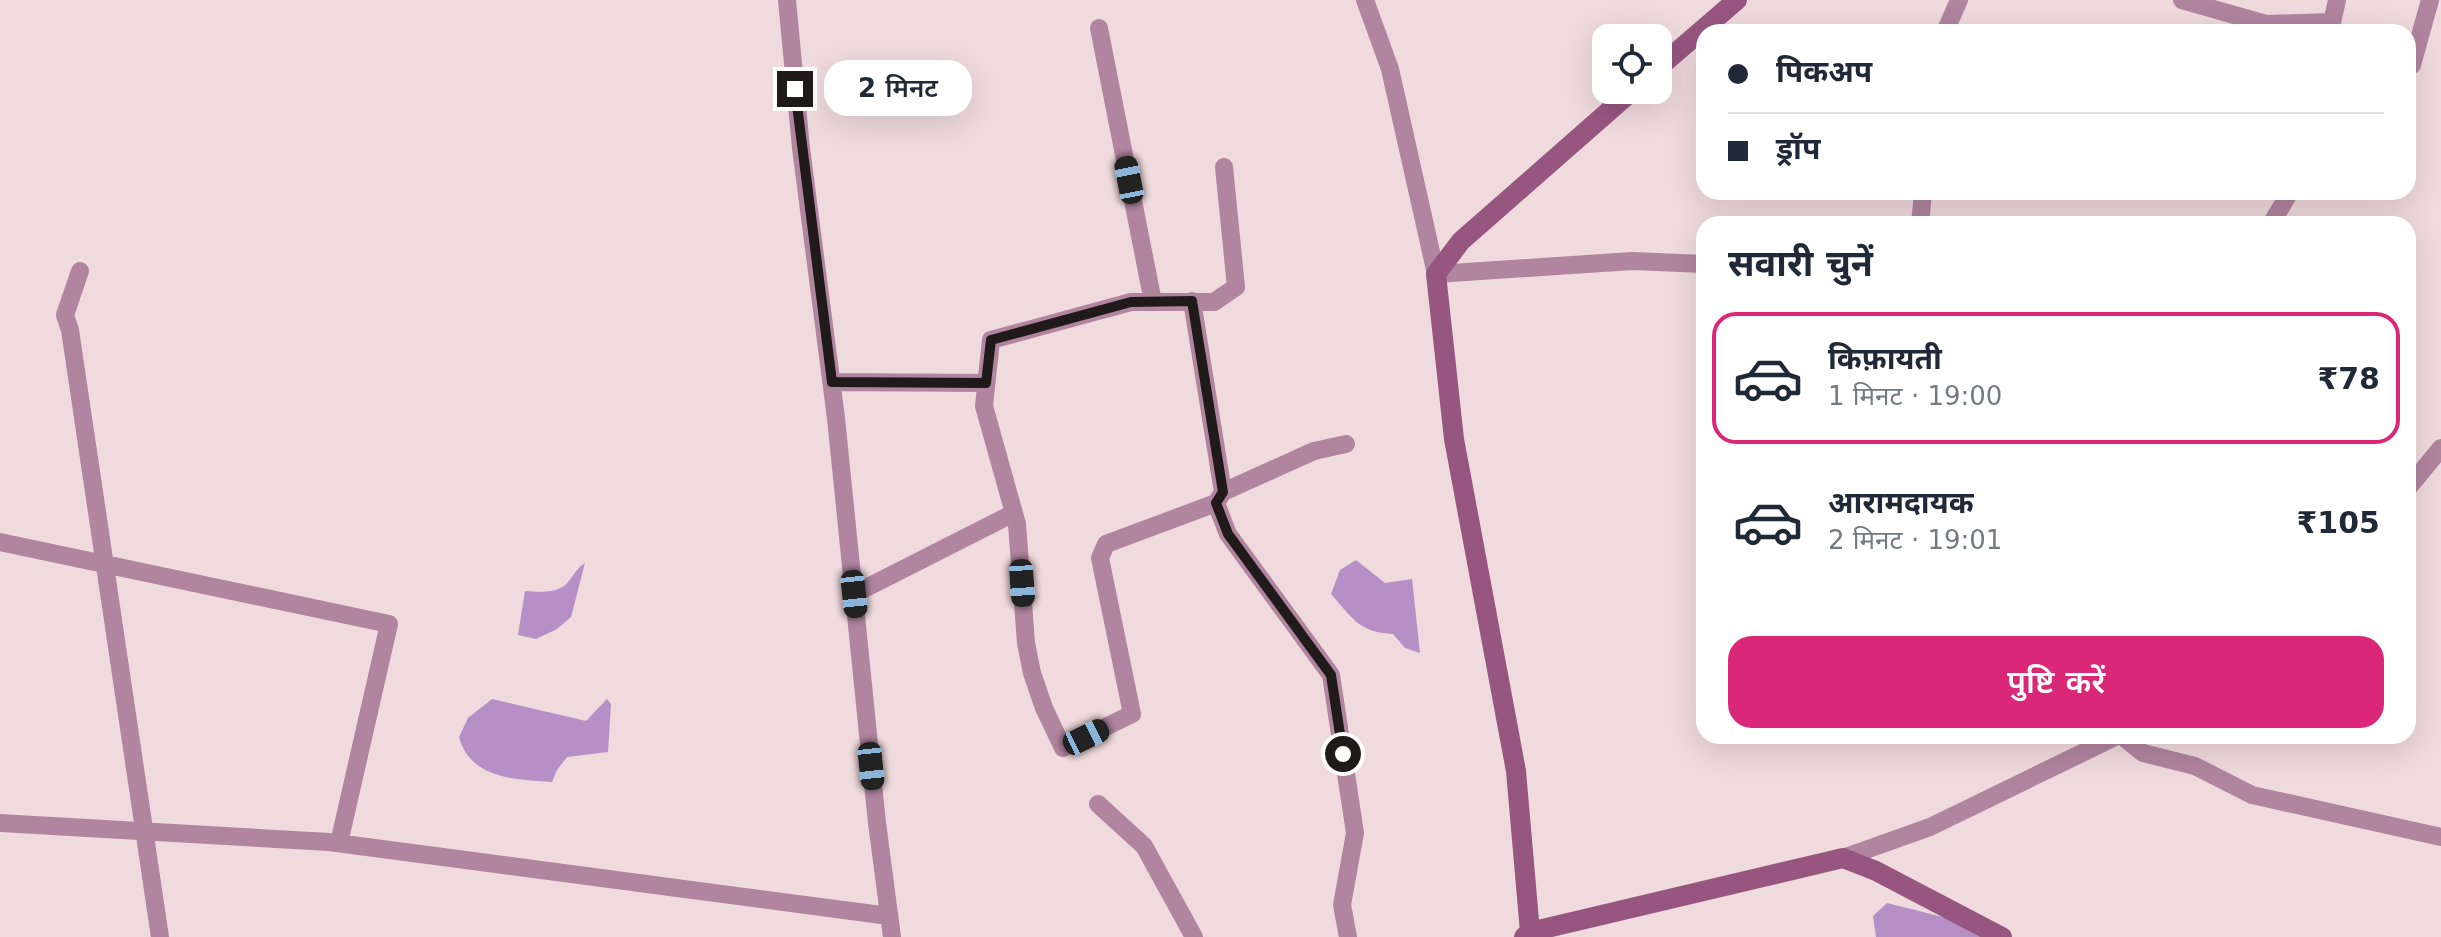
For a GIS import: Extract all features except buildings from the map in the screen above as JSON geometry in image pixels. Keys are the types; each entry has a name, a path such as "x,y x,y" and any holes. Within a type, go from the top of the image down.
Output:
{"main road":[{"path":"1709,24 1737,0"},
{"path":"1672,56 1696,35"},
{"path":"1617,104 1461,241 1436,274 1454,439 1516,771 1527,935 1843,858 1876,871 2002,937"}],"street":[{"path":"787,0 801,148 832,382 877,823 892,937"},
{"path":"1365,0 1390,69 1436,274 1632,261 1696,264"},
{"path":"1948,24 1959,0"},
{"path":"2182,0 2266,24"},
{"path":"2332,24 2337,0"},
{"path":"2416,51 2430,0"},
{"path":"1099,28 1153,302"},
{"path":"1224,167 1236,287 1214,302 1131,302 991,340 984,406 1017,524 1026,643 1032,673 1063,748 1132,714 1100,558 1106,544 1220,498 1314,451 1346,444"},
{"path":"80,271 65,315 70,330 160,937"},
{"path":"1192,301 1220,498 1228,534 1331,675 1355,833 1342,905 1348,937"},
{"path":"832,382 986,383"},
{"path":"2416,478 2441,448"},
{"path":"854,594 1014,513"},
{"path":"0,542 389,624 339,843"},
{"path":"1843,858 1930,827 2103,744"},
{"path":"2131,744 2143,753 2195,766 2252,795 2441,837"},
{"path":"1098,804 1144,846 1194,937"},
{"path":"0,823 339,843 889,916"}],"shaded area":[{"path":"1356,560 1385,583 1412,579 1420,653 1405,648 1393,634 1364,627 1331,594 1340,570"},
{"path":"585,563 571,617 557,629 536,639 518,635 525,591 559,589"},
{"path":"492,699 586,721 607,699 611,704 608,752 567,757 552,782 510,778 484,769 465,751 459,737 468,718"},
{"path":"1887,903 1951,919 1985,937 1876,937 1873,916"}],"route":[{"path":"795,89 832,382 986,383 991,340 1131,302 1192,301 1223,492 1216,503 1228,534 1331,675 1343,754"}]}
